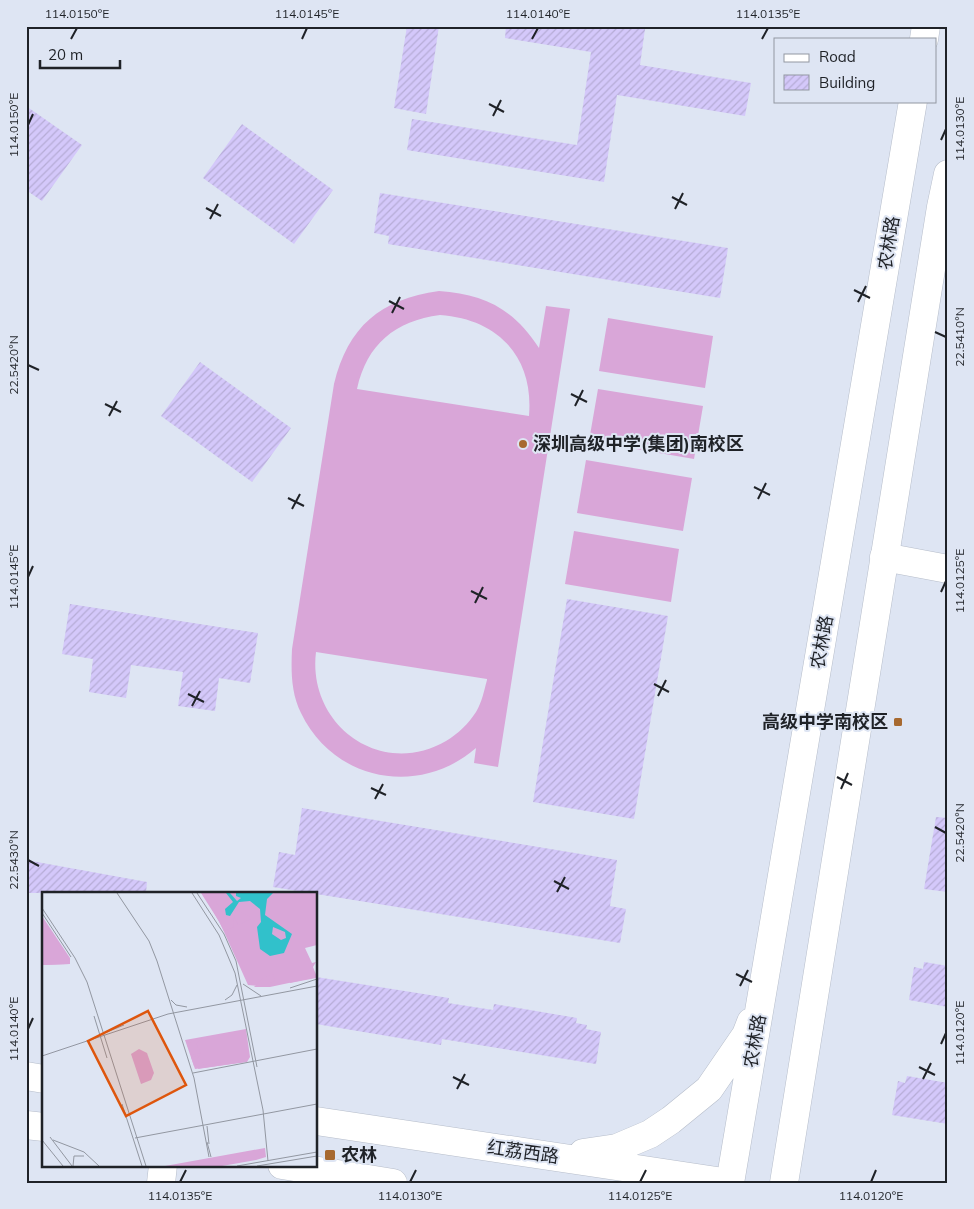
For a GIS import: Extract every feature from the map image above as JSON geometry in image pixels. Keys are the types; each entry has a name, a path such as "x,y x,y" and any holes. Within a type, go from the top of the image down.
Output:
{"main road":[{"name":"农林路","path":"730,1183 913,102"},
{"path":"784,1183 884,557 948,174"},
{"path":"884,557 948,569"},
{"path":"533,1153 581,1153 617,1148 650,1134 672,1120 709,1089 746,1034 762,997"},
{"path":"26,1076 42,1079"},
{"name":"红荔西路","path":"318,1121 730,1183"},
{"path":"26,1125 42,1128"},
{"path":"161,1183 163,1166"},
{"path":"288,1166 393,1183"}],"shaded area":[{"path":"439,291 484,300 496,306 519,323 539,348 546,306 570,309 498,767 474,763 476,748 454,763 430,773 405,777 380,775 356,767 334,754 316,736 301,713 295,698 292,682 292,649 334,384 340,364 358,332 370,319 400,301","holes":["440,315 461,318 479,324 495,333 508,345 518,359 525,376 529,395 529,416 357,389 368,359 385,337 409,323","316,652 487,679 487,680 476,712 455,735 446,741 421,751 397,753 374,749 353,738 336,722 323,702 316,678"]},
{"path":"608,318 713,336 705,388 599,371"},
{"path":"598,389 703,406 694,459 589,441"},
{"path":"586,460 692,478 683,531 577,513"},
{"path":"574,531 679,549 671,602 565,584"}],"building":[{"path":"407,26 439,26 426,114 394,108"},
{"path":"506,26 631,26 645,29 640,65 751,83 745,116 617,95 604,182 407,150 412,119 577,145 591,52 505,38"},
{"path":"26,106 82,145 42,201 26,190"},
{"path":"242,124 333,190 294,244 203,178"},
{"path":"380,193 728,248 720,298 388,244 389,236 374,233"},
{"path":"200,362 291,428 252,482 161,416"},
{"path":"567,599 668,616 634,819 533,802"},
{"path":"70,604 258,633 250,683 219,678 215,711 178,706 183,672 131,665 126,698 89,692 93,659 62,654"},
{"path":"302,808 617,860 610,906 626,909 620,943 318,894 318,892 304,892 273,887 279,852 295,855"},
{"path":"936,817 948,818 948,892 924,889"},
{"path":"26,860 147,882 146,892 26,893"},
{"path":"924,962 948,966 948,1007 909,1000 914,967 923,969"},
{"path":"318,977 449,998 448,1003 493,1010 494,1004 577,1018 576,1023 587,1025 586,1029 601,1032 596,1064 442,1039 441,1045 318,1024"},
{"path":"907,1076 948,1083 948,1124 892,1115 898,1081 905,1083"}],"place":[{"name":"深圳高级中学(集团)南校区","path":"523,444"},
{"name":"高级中学南校区","path":"898,722"},
{"name":"农林","path":"330,1155"}]}
